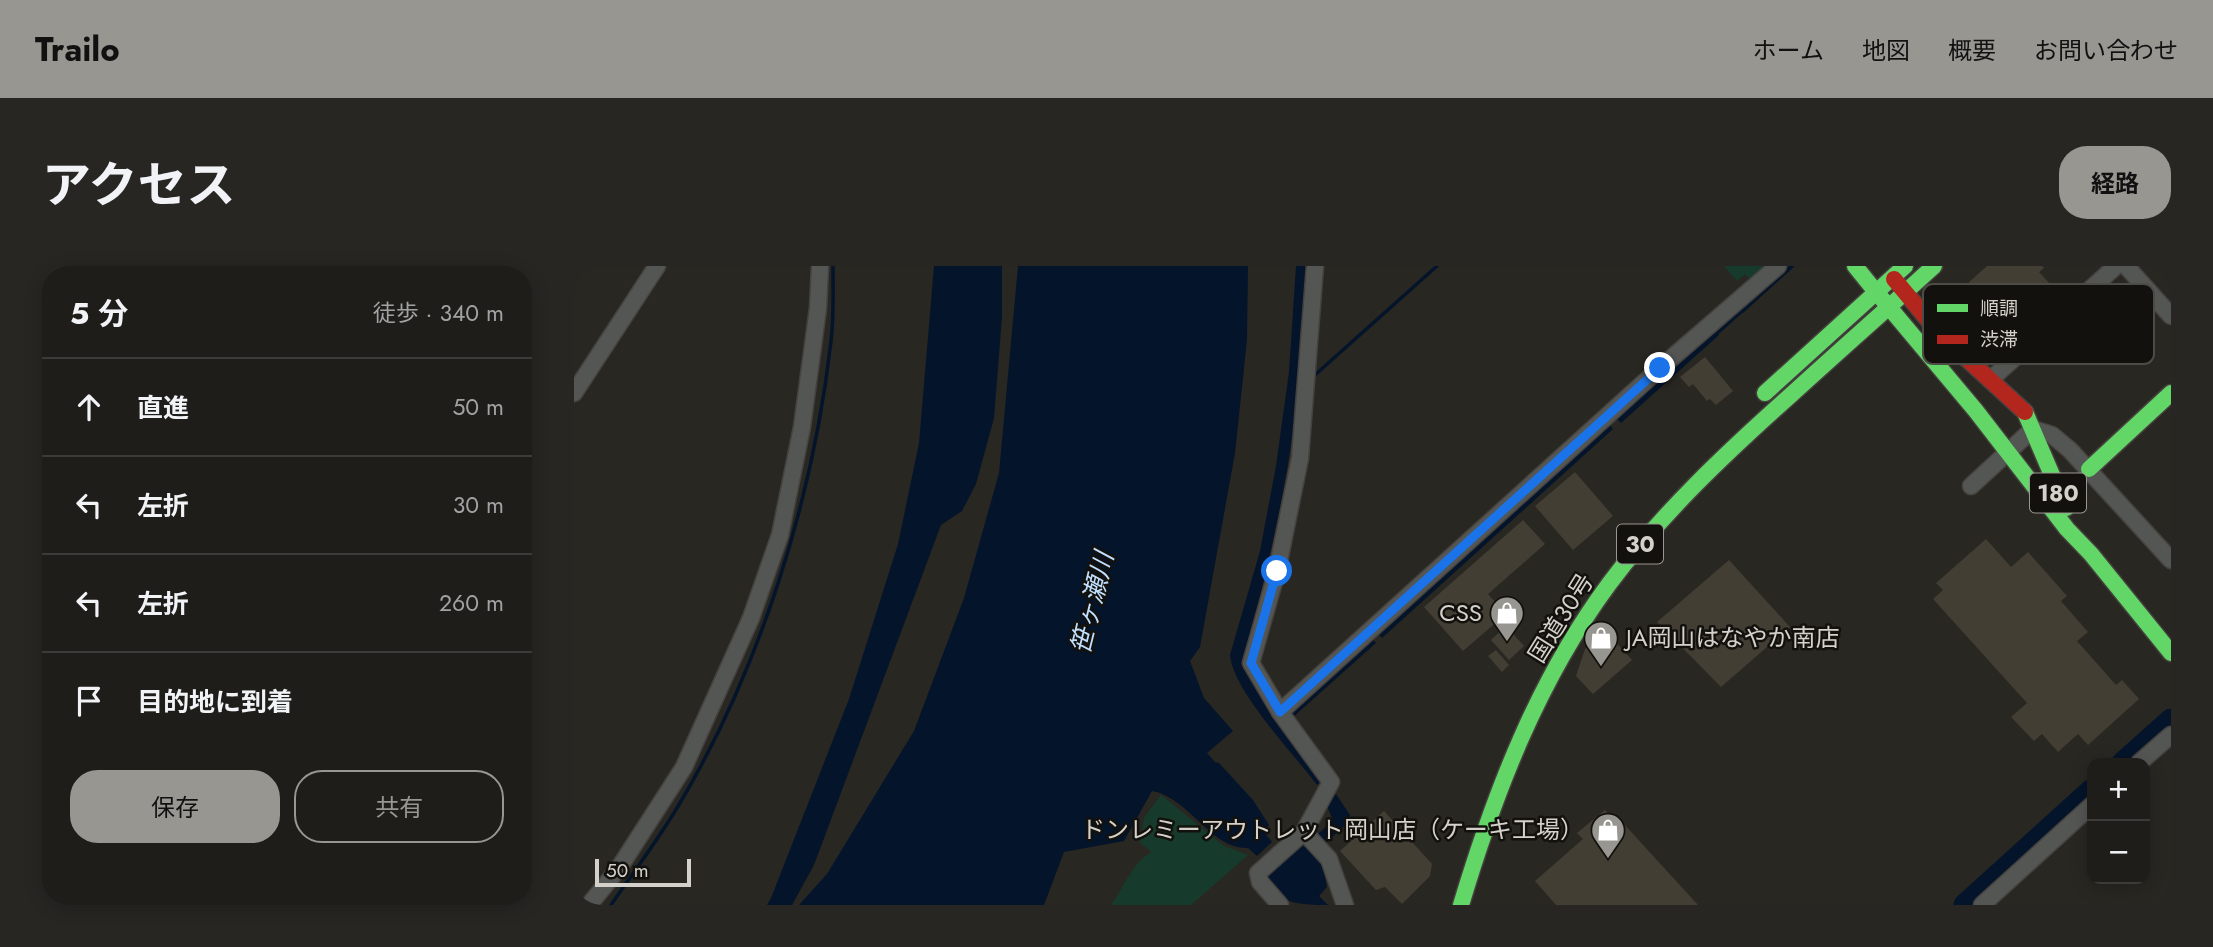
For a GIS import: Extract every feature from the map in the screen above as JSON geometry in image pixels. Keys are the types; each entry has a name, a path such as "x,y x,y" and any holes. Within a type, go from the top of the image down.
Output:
{"main road":[{"path":"1855,266 1876,292"},
{"name":"国道30号","path":"1461,905 1488,820 1521,735 1563,653 1602,594 1637,547 1703,475 1934,266"},
{"path":"1749,408 1876,292 1893,270"},
{"name":"180","path":"1893,270 1923,312"},
{"name":"180","path":"1876,292 1923,348"},
{"name":"180","path":"1936,364 2067,529 2091,554"},
{"name":"180","path":"1973,364 2025,412 2057,492 2091,554"},
{"path":"2089,469 2171,393"},
{"path":"2091,554 2171,653"}],"street":[{"path":"574,393 657,266"},
{"path":"589,905 619,868 684,767 751,618 780,535 803,427 818,308 820,266"},
{"path":"1280,905 1257,877 1283,850 1308,835 1331,782 1284,717 1251,663 1277,571 1300,458 1315,266"},
{"path":"1284,717 1660,368 1778,266"},
{"path":"2096,284 2116,266"},
{"path":"2126,266 2142,284"},
{"path":"2154,297 2171,316"},
{"path":"1990,380 2008,364"},
{"path":"1971,486 2033,429 2052,435 2089,469 2170,555"},
{"path":"2145,758 2171,735"},
{"path":"1982,905 2087,810"},
{"path":"1308,835 1332,866 1345,905"}],"green space":[{"path":"1724,266 1770,266 1752,282 1745,274 1737,281"},
{"path":"1161,795 1224,846 1248,855 1191,905 1111,905 1139,862 1152,852 1140,843 1144,818"}],"water":[{"path":"934,266 1002,266 1002,317 994,418 976,484 962,511 941,525 814,865 792,905 767,905 849,699 898,544 919,443"},
{"name":"笹ヶ瀬川","path":"1018,266 1248,266 1247,340 1235,453 1200,647 1190,661 1204,698 1233,731 1207,753 1253,800 1269,825 1264,832 1272,842 1257,856 1248,848 1223,841 1177,803 1152,791 1124,841 1064,852 1044,905 799,905 827,874 914,731 964,598 999,473"},
{"path":"1296,266 1308,266 1292,439 1284,489 1243,663 1324,780 1317,785 1253,704 1234,670 1230,655 1260,551 1276,466 1289,372"},
{"path":"1787,266 1795,266 1743,313 1739,309"},
{"path":"1716,331 1719,335 1621,423 1617,419"},
{"path":"1610,425 1613,429 1382,638 1378,634"},
{"path":"1372,638 1376,643 1291,719 1289,716"},
{"path":"1336,794 1350,815 1343,827 1325,844 1317,835 1333,820 1326,804"},
{"path":"1291,845 1306,846 1323,866 1327,887 1319,896 1328,905 1296,903 1279,896 1273,889 1266,868"}],"building":[{"path":"1987,266 2042,266 2044,268 2039,272 2050,284 1969,284"},
{"path":"1705,357 1733,391 1716,405 1710,399 1707,401 1693,384 1689,387 1680,377"},
{"path":"1575,472 1613,516 1573,550 1535,506"},
{"path":"1523,520 1545,544 1488,594 1506,614 1463,651 1424,607"},
{"path":"1986,539 2011,567 2028,552 2067,596 2061,601 2088,632 2077,641 2116,685 2122,680 2139,699 2088,745 2078,734 2058,752 2042,734 2034,741 2011,717 2027,703 1933,599 1943,590 1936,583"},
{"path":"1729,560 1790,627 1721,687 1657,622"},
{"name":"CSS","path":"1506,626 1524,646 1509,660 1491,640"},
{"name":"JA岡山はなやか南店","path":"1612,638 1632,660 1593,694 1576,676 1585,649 1596,639"},
{"path":"1496,650 1509,665 1502,672 1488,656"},
{"name":"ドンレミーアウトレット岡山店（ケーキ工場）","path":"1605,810 1619,827 1623,823 1698,905 1556,905 1535,881 1583,839 1577,833"},
{"path":"1384,811 1432,864 1430,876 1402,904 1385,887 1376,890 1340,851"}],"waterway":[{"path":"611,905 677,808 707,755 734,699 778,582 811,462 823,401 832,332 833,266"},
{"path":"1316,374 1437,266"},
{"path":"1715,335 1743,310"},
{"path":"2129,758 2171,720"},
{"path":"1965,905 2087,795"}],"traffic: fast":[{"path":"1855,266 1876,292"},
{"path":"1765,393 1905,266"},
{"path":"1461,905 1488,821 1521,738 1561,659 1609,584 1673,508 1719,461 1934,266"},
{"path":"1878,294 1923,348"},
{"path":"1937,364 2067,529 2091,554 2171,653"},
{"path":"2089,469 2171,393"},
{"path":"2025,412 2066,508"}],"traffic: jam":[{"path":"1894,279 1923,314"},
{"path":"1973,364 2025,412"}],"place":[{"name":"CSS","path":"1507,643"},
{"name":"JA岡山はなやか南店","path":"1601,668"},
{"name":"ドンレミーアウトレット岡山店（ケーキ工場）","path":"1608,860"}],"route":[{"path":"1277,571 1251,663 1280,712 1660,368"}]}
